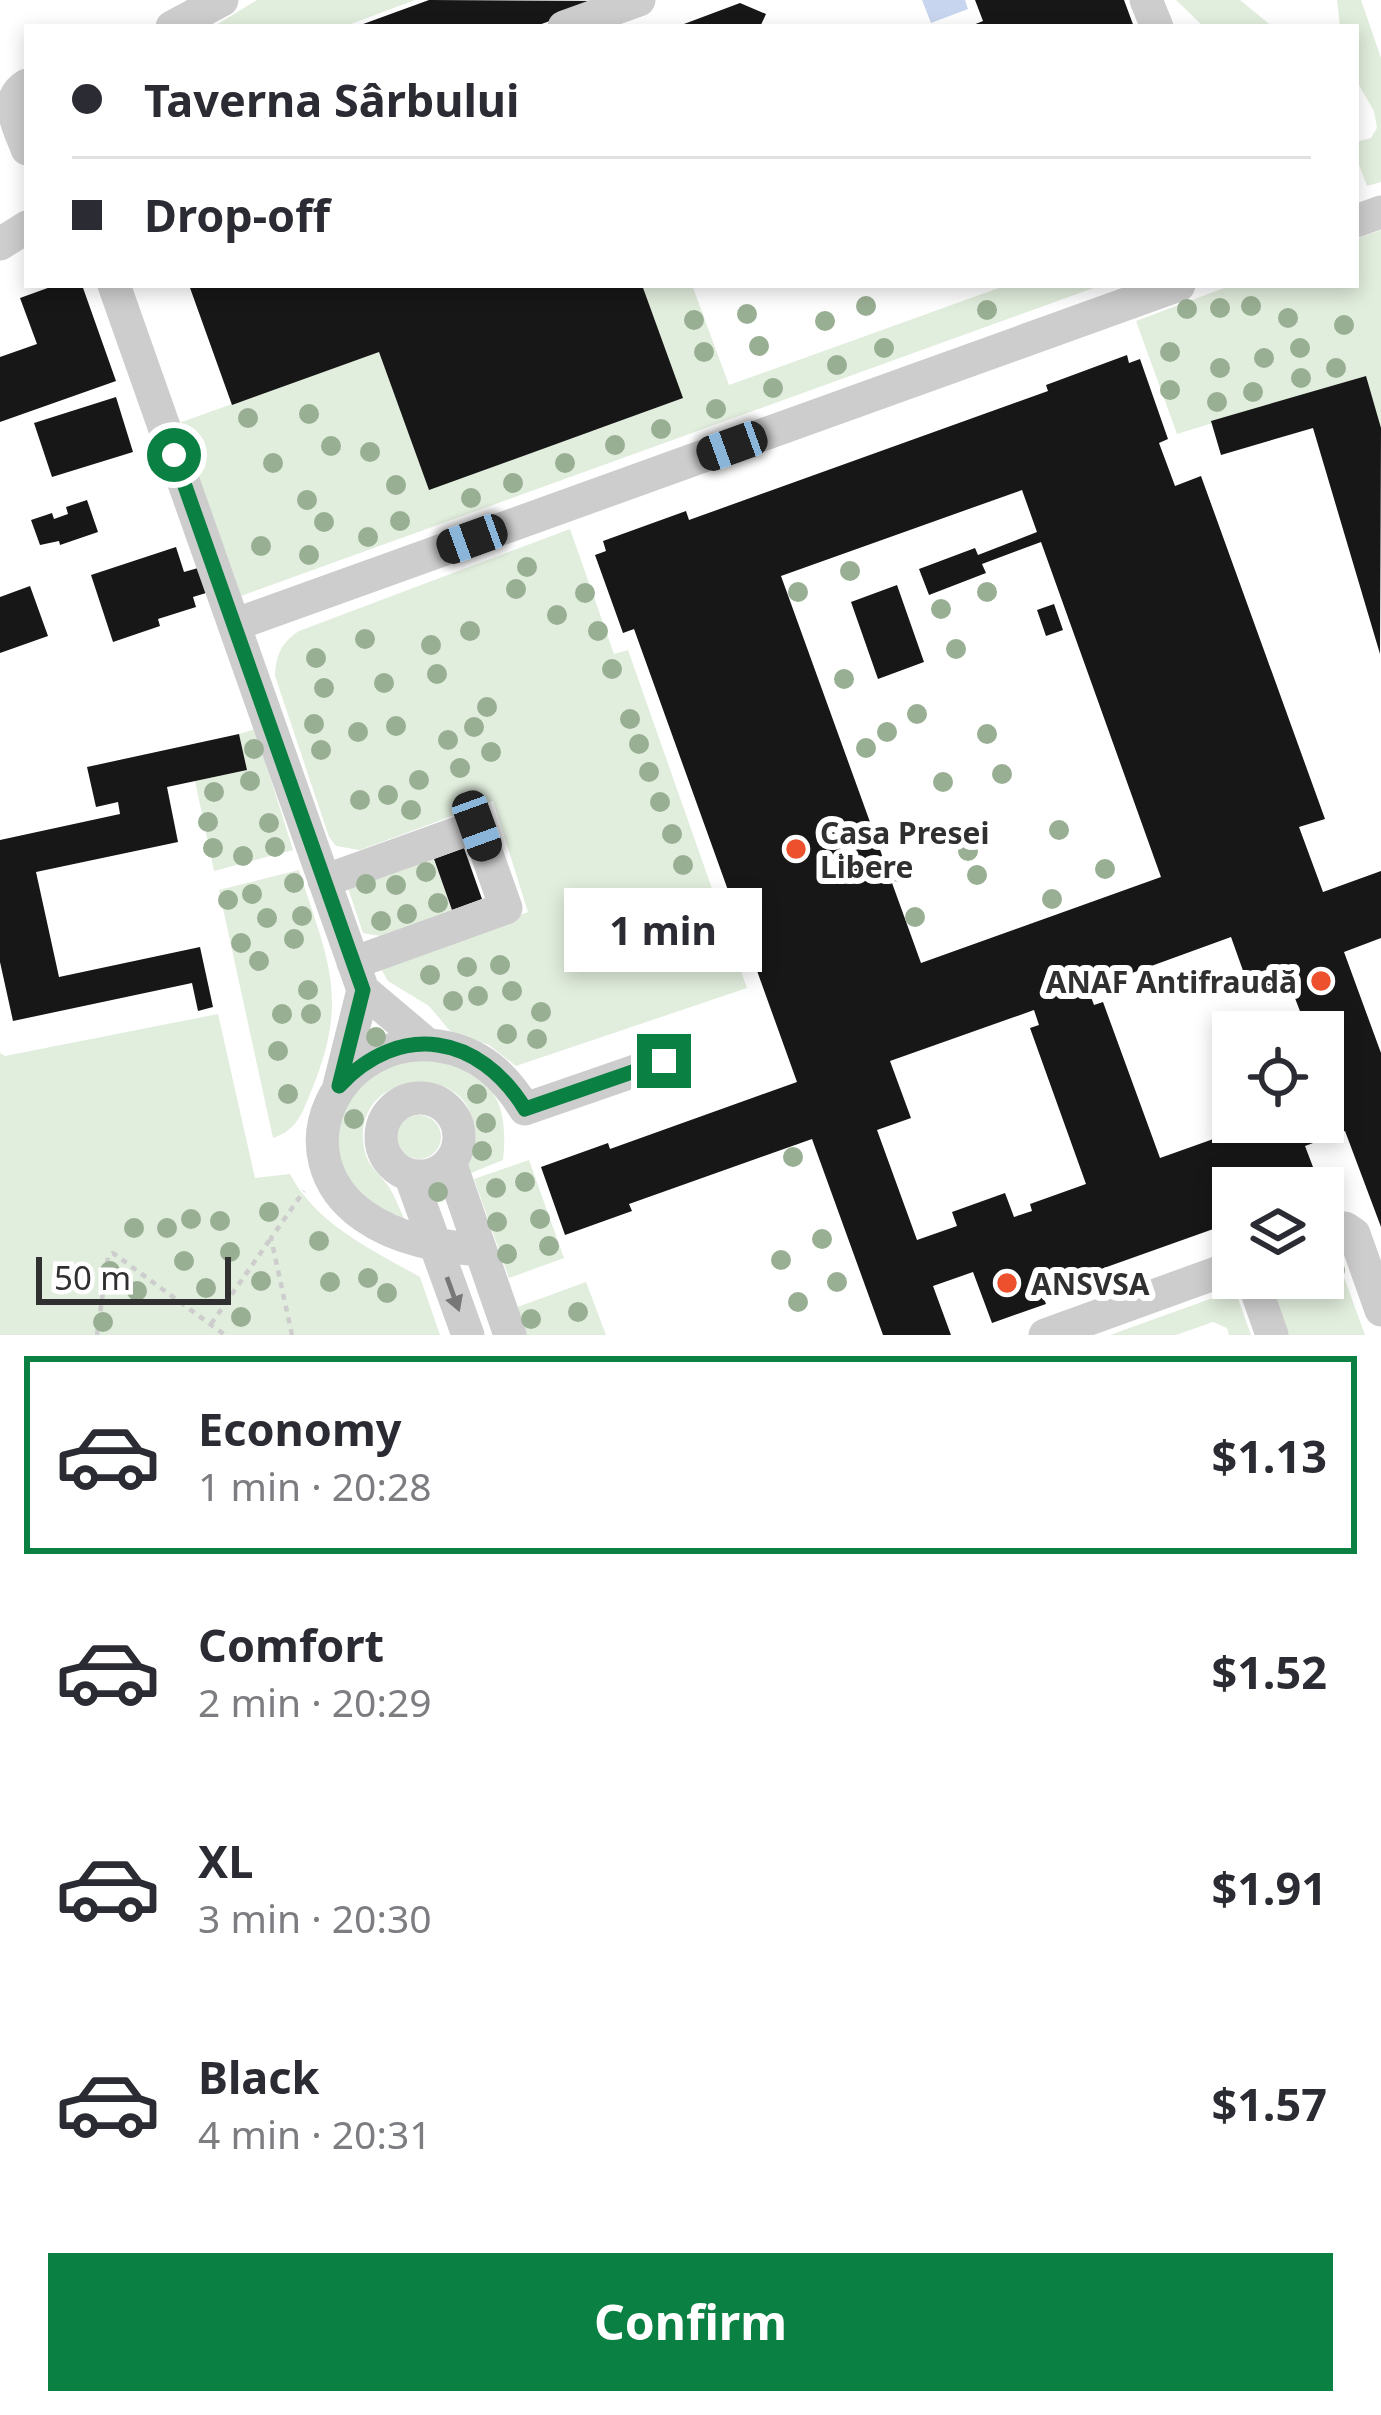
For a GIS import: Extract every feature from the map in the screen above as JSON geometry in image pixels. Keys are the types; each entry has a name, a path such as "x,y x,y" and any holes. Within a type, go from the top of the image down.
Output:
{"street":[{"path":"178,24 222,0"},
{"path":"572,24 639,0"},
{"path":"24,87 13,102 24,139"},
{"path":"115,288 358,976 428,1045"},
{"path":"234,625 1170,288"},
{"path":"324,881 477,826 506,908 358,976"},
{"path":"358,976 339,1086 326,1110 325,1161 346,1201 363,1216 436,1246 479,1250"},
{"path":"339,1086 377,1053 403,1045 453,1048 495,1069 525,1109 664,1061"},
{"path":"410,1175 432,1174 450,1162 459,1138 452,1116 433,1101 408,1100 388,1115 381,1138 389,1161 410,1175 468,1335"},
{"path":"450,1162 510,1335"},
{"path":"1344,1228 1354,1234 1381,1310"},
{"path":"1045,1335 1084,1328 1212,1276"},
{"path":"1259,1299 1272,1335"}],"path":[{"path":"211,1324 325,1161"},
{"path":"271,1238 292,1335"},
{"path":"97,1335 108,1257 113,1253 225,1335"}],"green space":[{"path":"257,0 415,0 351,24 218,24"},
{"path":"1176,0 1240,0 1269,24 1201,24"},
{"path":"1337,0 1361,0 1381,58 1381,182 1367,186 1359,165 1359,141 1371,138 1377,128 1374,111 1359,85 1359,24 1340,24"},
{"path":"1381,230 1381,428 1365,376 1177,434 1136,321 1224,288 1359,288 1359,238"},
{"path":"190,288 439,288 561,343 593,431 682,398 643,288 693,288 729,385 999,288 1094,288 241,596 179,423 232,404"},
{"path":"570,529 614,654 628,650 747,988 516,1066 489,1045 450,1031 429,1006 388,981 381,969 528,912 493,801 360,850 336,846 275,676 278,656 299,631"},
{"path":"255,729 293,850 214,871 195,781 247,770 239,734"},
{"path":"431,852 452,910 380,936 363,933 348,888"},
{"path":"299,870 330,978 330,1028 302,1112 294,1125 273,1138 219,890"},
{"path":"218,1014 255,1178 290,1174 330,1221 420,1277 440,1335 0,1335 0,1053 5,1056"},
{"path":"419,1053 460,1067 488,1086 502,1115 503,1160 471,1173 466,1159 473,1126 465,1103 448,1088 424,1082 400,1085 379,1097 365,1118 364,1148 406,1222 361,1200 338,1162 338,1118 359,1079"},
{"path":"419,1115 435,1121 441,1137 435,1153 419,1159 403,1153 397,1137 403,1121"},
{"path":"529,1160 564,1258 509,1278 474,1179"},
{"path":"1344,1277 1365,1335 1288,1335 1275,1299 1344,1299"},
{"path":"586,1282 606,1335 522,1335 512,1309"},
{"path":"1212,1298 1238,1299 1251,1335 1229,1335 1227,1328 1213,1322 1176,1335 1110,1335"}],"water":[{"path":"922,0 965,0 968,9 931,23"}],"building":[{"path":"429,0 606,1 541,24 363,24"},
{"path":"975,0 1124,0 1133,24 976,24 983,21"},
{"path":"740,3 766,14 761,24 684,24"},
{"path":"48,288 83,288 116,381 0,422 0,357 37,344 20,298"},
{"path":"190,288 643,288 683,398 429,490 379,352 232,405"},
{"name":"Casa Presei Libere","path":"1127,355 1129,363 1140,359 1168,439 1159,443 1175,486 1201,476 1325,819 1299,827 1323,892 1381,871 1381,938 1344,952 1381,1053 1381,1227 1344,1131 1344,1011 1300,1011 1288,980 1251,993 1231,937 1088,989 1094,1005 1103,1002 1160,1158 1212,1139 1313,1143 1305,1146 1313,1167 1212,1167 1212,1229 1059,1284 1055,1273 1037,1280 1046,1304 992,1323 973,1272 933,1286 951,1335 883,1335 812,1139 629,1204 632,1211 565,1235 541,1167 608,1143 610,1149 797,1082 634,629 623,633 595,555 606,551 603,541 686,511 689,520 1048,391 1046,385","holes":["1022,490 1037,532 978,555 975,548 919,569 929,595 986,573 982,564 1041,542 1161,877 921,963 781,576","1034,1010 1039,1025 1030,1028 1086,1184 1030,1204 1032,1211 1014,1217 1005,1193 952,1212 957,1226 917,1240 877,1130 911,1118 890,1061"]},
{"path":"1366,376 1381,428 1380,654 1313,428 1221,455 1211,421"},
{"path":"116,397 133,452 52,477 34,423"},
{"path":"87,500 98,532 60,545 59,541 40,545 31,520 68,514 66,507"},
{"path":"176,547 184,572 198,568 206,593 193,597 196,607 158,619 160,626 113,642 91,575"},
{"path":"897,585 924,662 878,679 851,602"},
{"path":"30,586 48,636 0,653 0,597"},
{"path":"1054,604 1063,630 1046,636 1037,610"},
{"path":"239,734 247,770 167,787 178,842 36,872 59,977 200,947 213,1007 198,1011 192,983 13,1021 0,962 0,840 120,814 118,802 96,807 87,767"},
{"path":"464,848 482,899 452,910 434,859"}],"place":[{"name":"Casa Presei Libere","path":"796,849"},
{"name":"ANAF Antifraudă","path":"1321,981"},
{"name":"ANSVSA","path":"1007,1283"}],"route":[{"path":"174,455 363,990 339,1086 377,1053 403,1045 453,1048 495,1069 525,1109 664,1061"}]}
